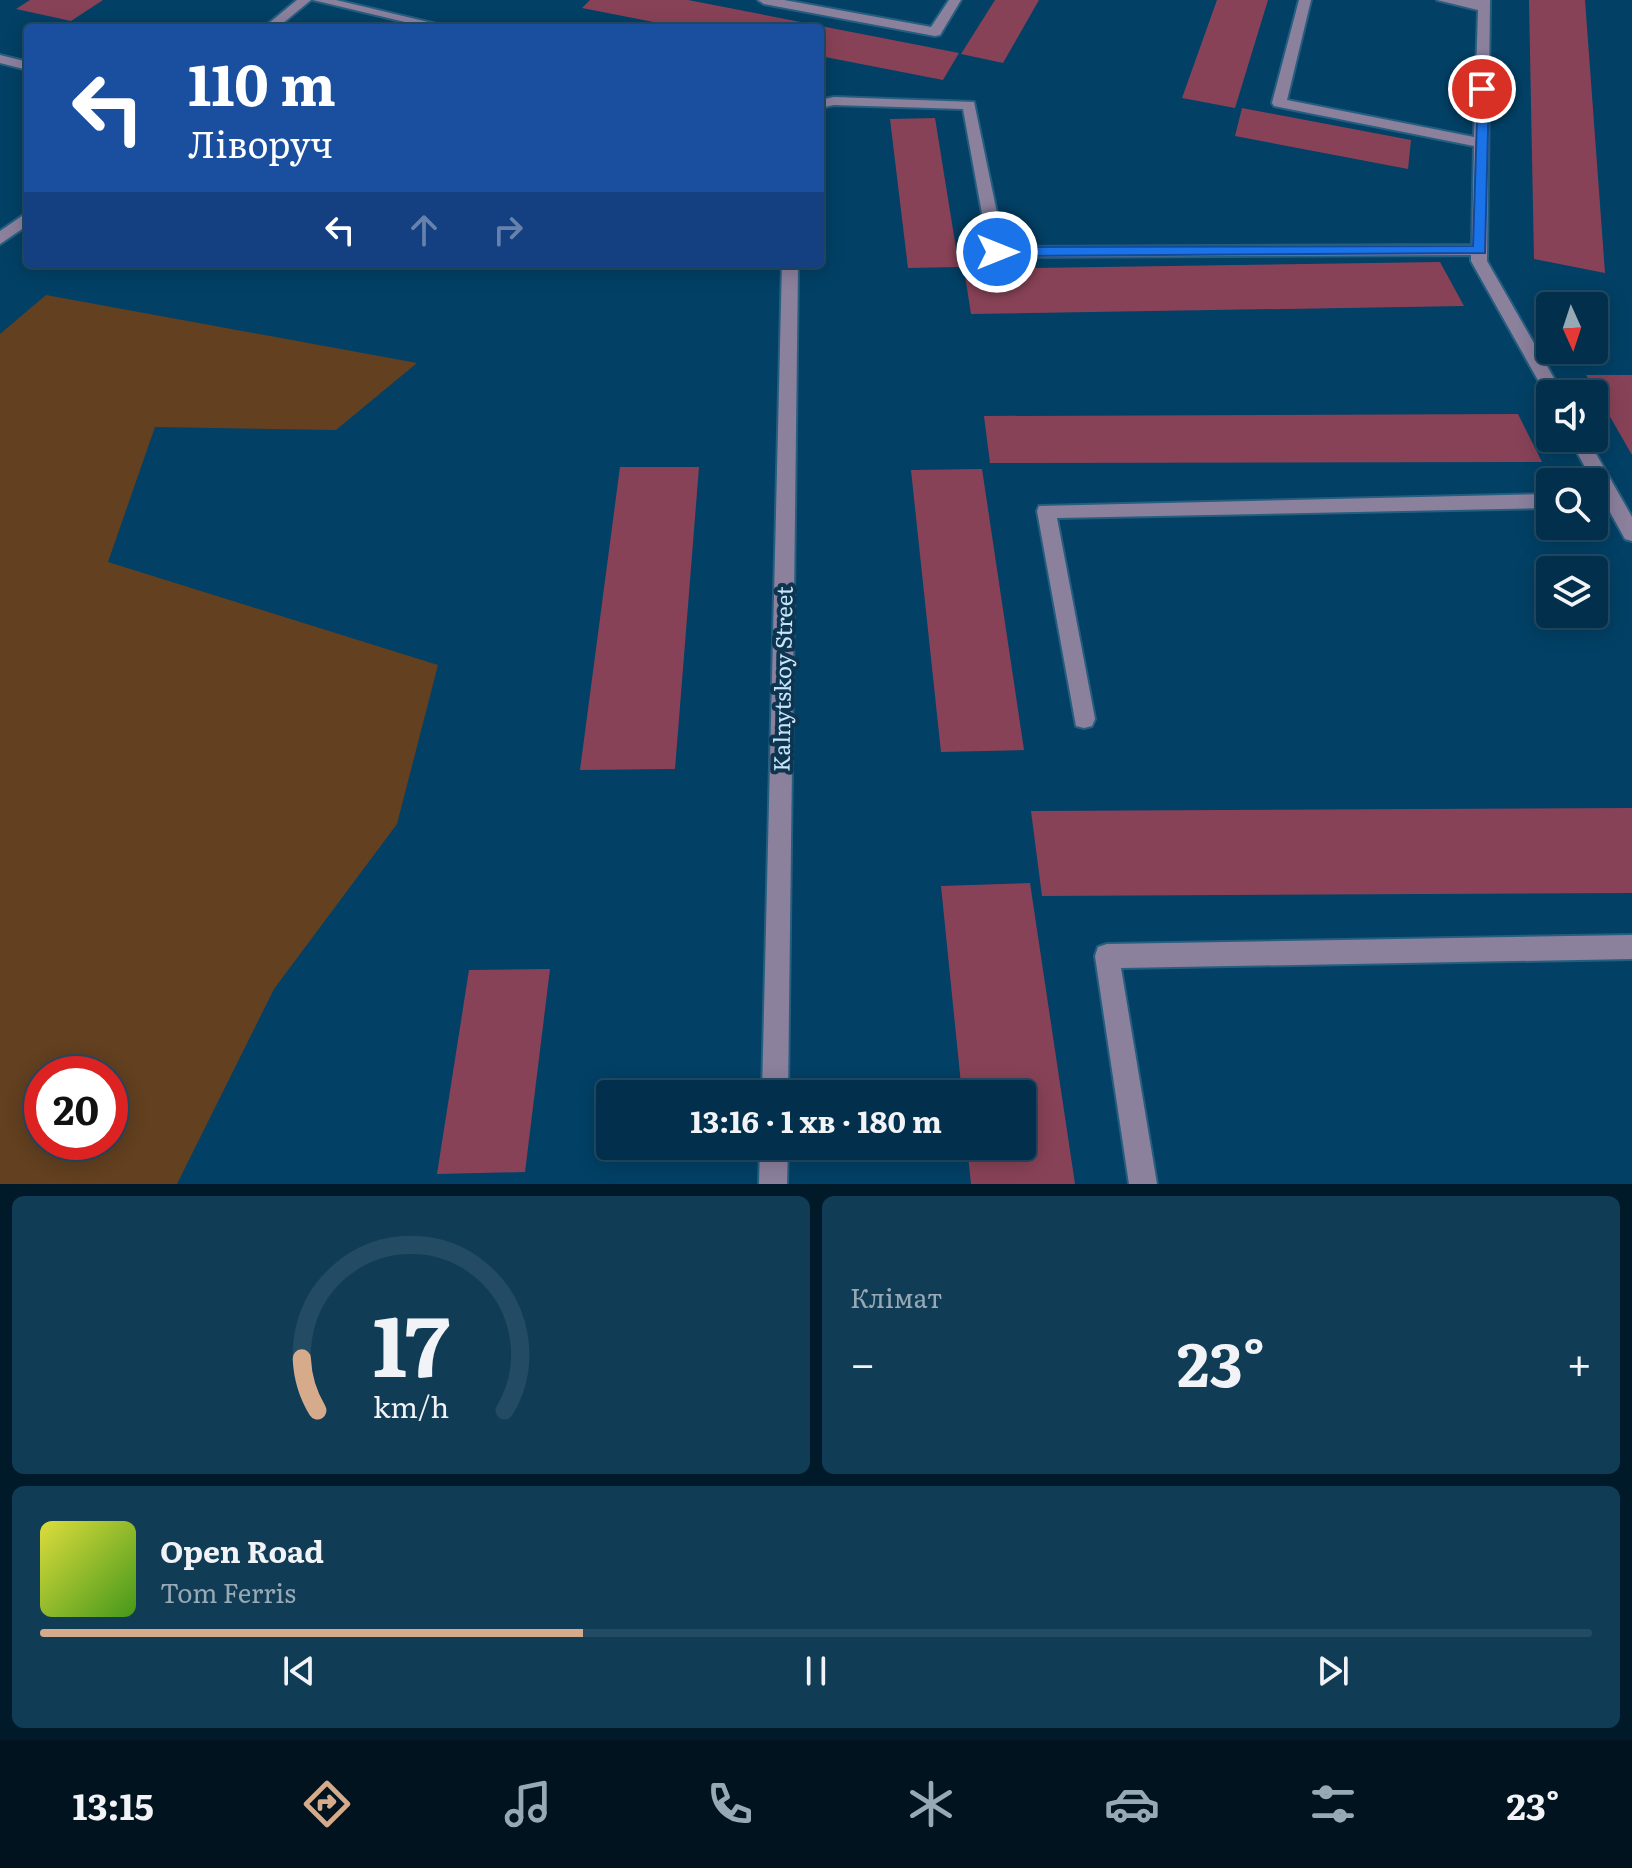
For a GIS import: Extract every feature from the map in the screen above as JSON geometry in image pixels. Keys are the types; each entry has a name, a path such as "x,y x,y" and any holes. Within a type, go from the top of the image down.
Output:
{"street":[{"path":"274,24 305,0"},
{"path":"319,0 429,24"},
{"path":"764,0 935,32 955,0"},
{"path":"1305,0 1279,103 1481,143"},
{"path":"1443,0 1484,4 1479,261 1546,380"},
{"path":"0,59 24,65"},
{"path":"824,103 969,105 997,252 1480,250"},
{"path":"0,239 24,220"},
{"name":"Kalnytskoy Street","path":"775,1080 790,268"},
{"path":"1084,719 1046,511 1536,501"},
{"path":"1608,506 1632,534"},
{"path":"1143,1184 1107,956 1632,947"},
{"path":"773,1184 774,1160"}],"shaded area":[{"path":"46,295 417,363 336,430 155,427 108,562 438,665 397,824 274,989 177,1184 0,1184 0,334"}],"building":[{"path":"30,0 103,0 71,21 16,9"},
{"path":"590,0 688,0 811,24 664,24 582,8"},
{"path":"995,0 1039,0 1003,63 961,54"},
{"path":"1217,0 1268,0 1235,108 1182,98"},
{"path":"1529,0 1585,0 1605,273 1534,259"},
{"path":"824,27 959,53 943,80 824,57"},
{"path":"1242,108 1411,140 1408,169 1235,136"},
{"path":"935,118 959,267 908,268 890,119"},
{"path":"1440,262 1464,306 971,314 964,269"},
{"path":"1586,375 1632,375 1632,455 1608,413 1608,380 1589,380"},
{"path":"1518,414 1542,462 990,463 984,416"},
{"path":"620,467 699,467 675,769 580,770"},
{"path":"982,469 1024,750 941,752 911,470"},
{"path":"1632,808 1632,893 1042,896 1031,811"},
{"path":"1030,883 1075,1184 971,1184 968,1160 1036,1160 1036,1080 961,1080 941,886"},
{"path":"550,969 525,1172 437,1174 469,970"}],"route":[{"path":"997,252 1480,250 1482,89"}]}
